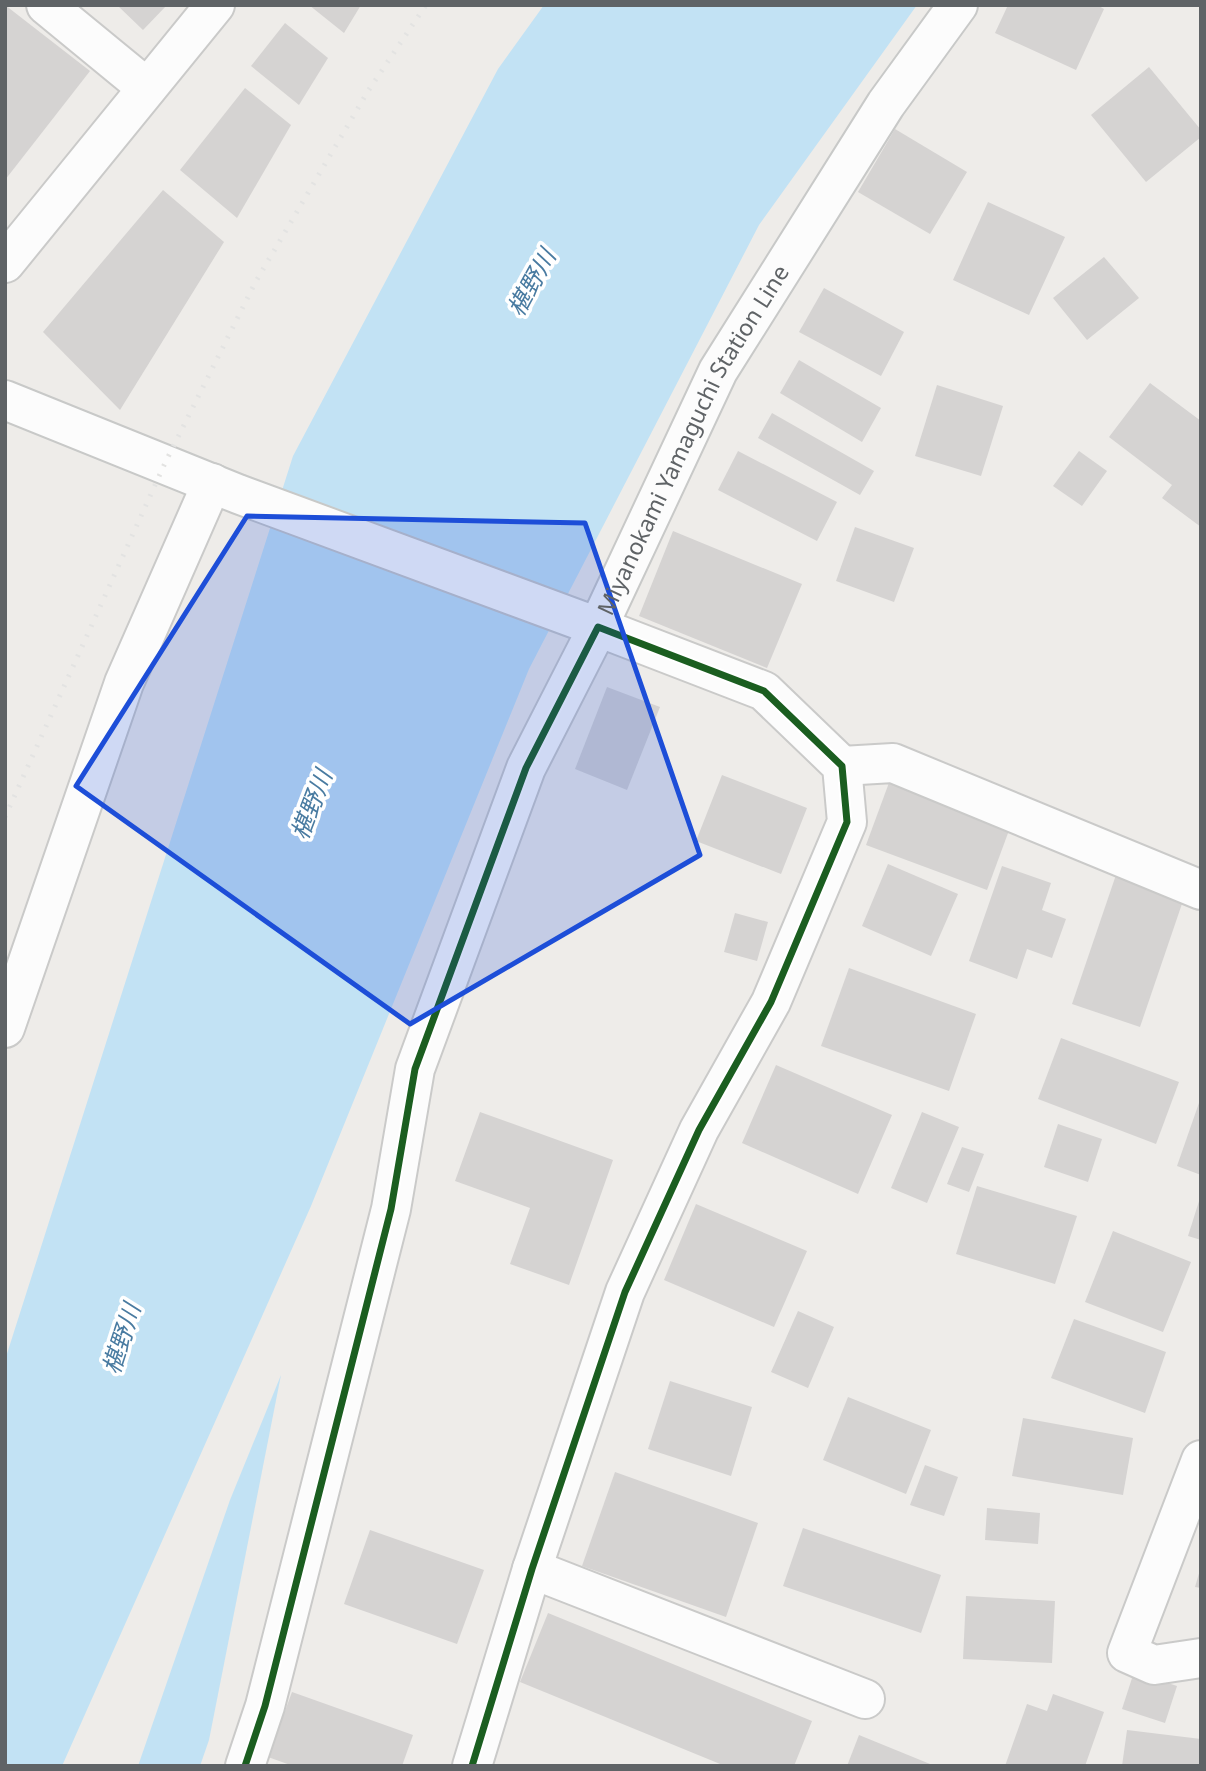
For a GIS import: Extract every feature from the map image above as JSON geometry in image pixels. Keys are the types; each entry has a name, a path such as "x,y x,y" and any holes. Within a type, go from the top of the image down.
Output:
{"street":[{"path":"46,5 147,88"},
{"path":"5,262 215,5"},
{"name":"Miyanokami Yamaguchi Station Line","path":"5,400 225,488 590,624 719,371 886,104 958,5"},
{"path":"5,1028 124,683 225,488"},
{"path":"245,1766 265,1706 391,1209 415,1069 526,768 590,624 764,691 842,766 847,821 771,1002 699,1130 625,1292 532,1569 472,1766"},
{"path":"842,766 893,762 1201,890"},
{"path":"1201,1461 1127,1653 1154,1665 1201,1658"},
{"path":"532,1569 865,1699"}],"highlighted area":[{"path":"247,516 585,523 700,855 410,1024 76,786"}],"water":[{"name":"椹野川","path":"544,5 917,5 759,225 529,669 311,1206 62,1766 5,1766 5,1360 293,456 498,69"},
{"path":"281,1375 209,1740 200,1766 138,1766 230,1500"}],"building":[{"path":"5,5 90,71 5,180"},
{"path":"117,5 167,5 143,30"},
{"path":"309,5 361,5 344,33"},
{"path":"1008,5 1097,5 1104,9 1076,70 995,33"},
{"path":"285,23 328,58 299,105 251,66"},
{"path":"1149,67 1201,130 1201,137 1146,182 1091,115"},
{"path":"245,88 291,125 237,218 180,170"},
{"path":"895,129 967,172 930,234 858,192"},
{"path":"163,190 224,242 120,410 43,332"},
{"path":"988,202 1065,237 1029,315 953,280"},
{"path":"1104,257 1139,298 1087,340 1053,298"},
{"path":"824,288 904,332 881,376 799,332"},
{"path":"799,360 881,408 862,442 780,393"},
{"path":"1150,383 1201,421 1201,527 1162,498 1172,485 1109,437"},
{"path":"937,385 1003,406 981,476 915,456"},
{"path":"772,413 874,471 860,495 758,438"},
{"path":"738,451 837,502 817,541 718,490"},
{"path":"1079,451 1107,471 1082,506 1053,486"},
{"path":"855,527 914,548 894,602 836,581"},
{"path":"673,531 802,584 767,668 639,616"},
{"path":"607,687 660,707 627,790 575,769"},
{"path":"722,775 807,808 781,874 696,841"},
{"path":"890,780 1011,825 987,890 866,845"},
{"path":"888,864 958,894 931,956 862,926"},
{"path":"1002,866 1051,883 1042,910 1066,919 1052,958 1027,949 1017,979 969,961"},
{"path":"1118,869 1186,892 1140,1027 1072,1004"},
{"path":"735,913 768,922 757,961 724,952"},
{"path":"849,968 976,1014 949,1091 821,1046"},
{"path":"1061,1038 1179,1082 1156,1144 1038,1099"},
{"path":"776,1065 892,1115 858,1194 742,1143"},
{"path":"1201,1100 1201,1175 1177,1166"},
{"path":"480,1112 613,1160 569,1285 510,1264 530,1208 455,1181"},
{"path":"922,1112 959,1127 927,1203 891,1188"},
{"path":"1058,1124 1102,1139 1088,1182 1044,1167"},
{"path":"962,1147 984,1154 969,1192 947,1184"},
{"path":"977,1186 1077,1216 1055,1284 956,1254"},
{"path":"1201,1198 1201,1240 1188,1236"},
{"path":"696,1204 807,1251 774,1327 664,1280"},
{"path":"1113,1231 1191,1262 1163,1332 1085,1302"},
{"path":"798,1311 834,1327 808,1388 771,1372"},
{"path":"1074,1319 1166,1352 1145,1413 1051,1378"},
{"path":"670,1381 752,1407 731,1476 648,1449"},
{"path":"848,1397 931,1430 906,1494 823,1460"},
{"path":"1023,1418 1133,1438 1123,1495 1012,1476"},
{"path":"925,1465 958,1477 944,1516 910,1505"},
{"path":"615,1472 758,1523 726,1617 582,1566"},
{"path":"987,1508 1040,1513 1038,1544 985,1540"},
{"path":"803,1528 941,1575 921,1633 783,1586"},
{"path":"370,1530 484,1570 457,1644 344,1604"},
{"path":"1201,1570 1201,1588 1195,1587"},
{"path":"966,1596 1055,1601 1052,1663 963,1659"},
{"path":"548,1613 812,1721 794,1766 725,1766 520,1682"},
{"path":"1134,1672 1177,1686 1165,1723 1122,1709"},
{"path":"292,1692 413,1735 402,1766 293,1766 268,1757"},
{"path":"1053,1694 1104,1712 1085,1766 1005,1766 1027,1704 1047,1711"},
{"path":"1127,1730 1201,1739 1201,1766 1122,1766"},
{"path":"859,1735 935,1766 847,1766"}],"railway":[{"path":"5,817 165,463 255,283 368,91 426,5"}],"cycle path":[{"path":"245,1766 265,1706 391,1209 415,1069 526,768 598,627 764,691 842,766 847,822 771,1002 699,1130 625,1292 532,1569 472,1766"}]}
